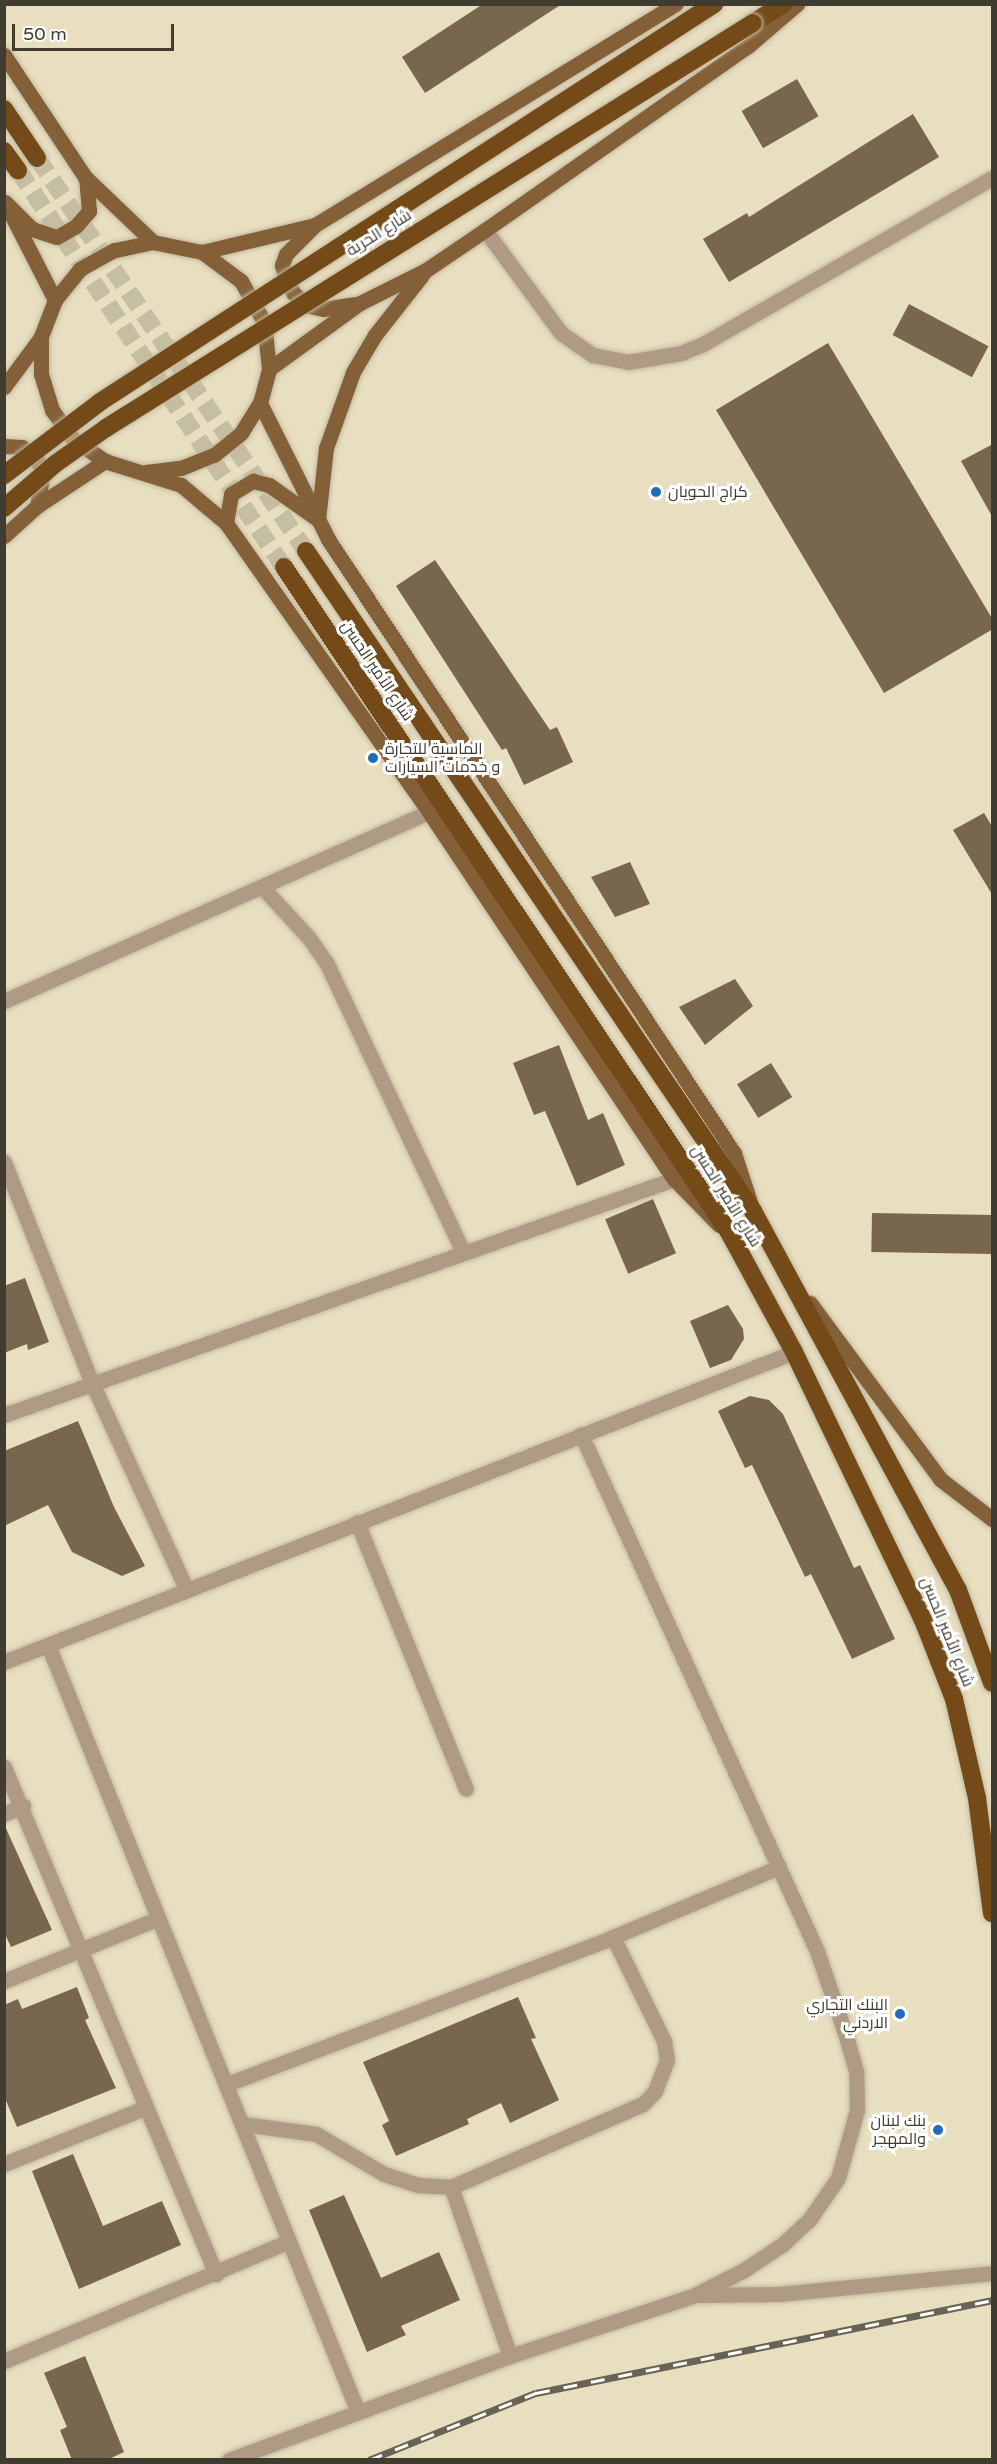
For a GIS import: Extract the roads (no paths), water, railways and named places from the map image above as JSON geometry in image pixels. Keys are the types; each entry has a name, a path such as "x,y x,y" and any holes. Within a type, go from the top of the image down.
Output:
{"highway":[{"name":"شارع الحرية","path":"4,476 100,402 714,4"},
{"name":"شارع الحرية","path":"4,508 55,464 106,428 784,4"},
{"path":"4,109 37,158"},
{"path":"4,151 18,170"},
{"name":"شارع الأمير الحسن","path":"306,551 753,1211 791,1276 958,1590 993,1683"},
{"name":"شارع الأمير الحسن","path":"285,567 730,1234 794,1352 923,1620 954,1699 977,1798 993,1913"}],"main road":[{"path":"360,303 316,308 294,294 287,282 282,265 286,254 315,225 676,4"},
{"path":"269,369 360,303 426,270 485,230 748,46 797,4"},
{"path":"4,55 85,177 153,242"},
{"path":"5,201 32,229 57,237 75,226 89,211 85,177"},
{"path":"4,213 5,201"},
{"path":"5,201 55,300"},
{"path":"4,387 41,337 55,300 80,269 114,249 153,242 202,252 315,225"},
{"path":"146,471 181,468 214,455 241,432 260,403 269,369 264,322 247,291 241,281 202,252"},
{"path":"318,520 326,448 353,372 375,335 426,270"},
{"path":"41,337 41,374 52,410 74,440 105,461 146,471 181,485 226,523 429,812 674,1179 730,1234"},
{"path":"260,403 318,520 734,1153 753,1211"},
{"path":"4,446 22,447 36,458 43,472 37,506"},
{"path":"4,536 37,506 105,461"},
{"path":"226,523 231,494 252,481 269,485 318,520"},
{"path":"791,1276 940,1479 993,1519"}],"street":[{"path":"485,230 561,333 593,355 628,362 681,353 703,344 993,178"},
{"path":"4,1001 429,812"},
{"path":"262,887 309,938 327,964 463,1252"},
{"path":"4,1162 92,1383 186,1588"},
{"path":"4,1415 674,1179"},
{"path":"4,1662 186,1588 794,1352"},
{"path":"229,2460 510,2356 695,2295 744,2270 783,2244 809,2220 838,2178 852,2138 856,2071 817,1951 581,1434"},
{"path":"357,1522 466,1789"},
{"path":"48,1645 157,1920 227,2084 287,2242 358,2412"},
{"path":"4,1767 216,2274"},
{"path":"4,1814 22,1806"},
{"path":"227,2084 613,1937 779,1867"},
{"path":"4,1981 157,1920"},
{"path":"243,2124 316,2134 384,2174 418,2185 451,2187 643,2104 655,2091 667,2060 664,2041 613,1937"},
{"path":"4,2164 145,2108"},
{"path":"451,2187 510,2356"},
{"path":"4,2361 216,2274 287,2242"},
{"path":"695,2295 779,2294 993,2273"}],"tunnel":[{"path":"37,158 306,551"},
{"path":"18,170 284,567"}],"railway":[{"path":"369,2460 536,2393 992,2300"}],"place":[{"name":"كراج الحويان","path":"656,492"},
{"name":"الماسية للتجارة و خدمات السيارات","path":"373,758"},
{"name":"البنك التجاري الاردني","path":"900,2014"},
{"name":"بنك لبنان والمهجر","path":"938,2130"}]}
